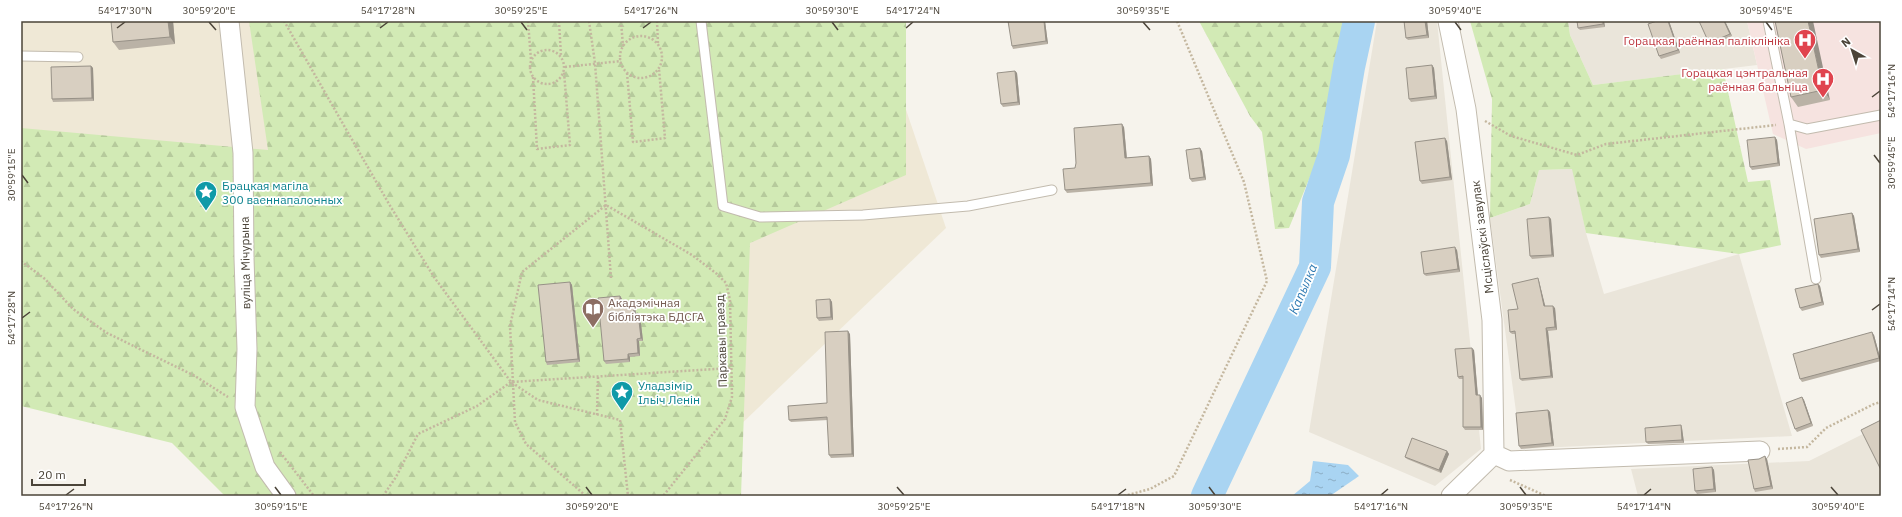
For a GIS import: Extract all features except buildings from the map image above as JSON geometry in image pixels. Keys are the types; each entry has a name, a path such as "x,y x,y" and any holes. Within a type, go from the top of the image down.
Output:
{"street":[{"name":"вуліца Мічурына","path":"229,21 243,154 247,349 245,407 266,467 286,496"},
{"name":"Мсціслаўскі завулак","path":"1448,21 1466,109 1492,320 1487,461"},
{"path":"1452,496 1487,461 1760,451"}],"lane":[{"path":"701,21 723,206 760,217 863,215 968,206 1052,190"},
{"path":"1768,21 1789,124 1816,279"},
{"path":"21,56 78,57"},
{"path":"1789,124 1807,129 1881,115"}],"path":[{"path":"284,21 389,204 434,277 511,382 538,400 620,420 628,496"},
{"path":"528,21 531,61 530,67 533,77 537,149 570,145 564,72"},
{"path":"533,77 542,84 553,84 562,77 565,67 561,56 559,21"},
{"path":"589,21 595,63 611,278"},
{"path":"621,21 623,47 621,61 628,73 633,142 665,138 658,69"},
{"path":"628,73 641,78 654,74 658,69 662,57 658,44 657,21"},
{"path":"1124,496 1150,489 1174,476 1266,281 1244,182 1177,21"},
{"path":"623,47 634,38 640,36 647,37 658,44"},
{"path":"531,61 534,56 545,50 551,50 561,56"},
{"path":"565,67 621,61"},
{"path":"1466,109 1511,136 1576,155 1606,144 1789,124"},
{"path":"586,496 526,444 515,422 511,382 510,326 522,272 606,205"},
{"name":"Паркавы праезд","path":"606,205 692,255 726,283 730,300 732,397 725,419 663,496"},
{"path":"21,261 45,279 73,309 107,333 195,376 245,407"},
{"path":"383,496 396,477 418,434 477,406 511,382 731,368"},
{"path":"597,415 598,377"},
{"path":"1760,451 1806,447 1826,428 1881,402"},
{"path":"1487,461 1546,496"}],"shaded area":[{"path":"21,21 876,21 946,228 666,496 21,166"},
{"path":"1377,21 1437,21 1481,449 1435,486 1309,432"},
{"path":"1568,21 1747,21 1757,65 1593,85 1570,35"},
{"name":"Горацкая цэнтральная раённая бальніца","path":"1747,21 1881,21 1881,133 1806,149 1773,134"},
{"path":"1573,169 1586,233 1604,294 1739,254 1792,436 1521,449 1490,218 1530,204 1539,170"},
{"path":"1881,425 1881,496 1638,496 1631,469 1809,461"}],"green space":[{"path":"249,21 906,21 906,175 750,243 741,496 225,496 172,443 21,406 21,128 268,150"},
{"path":"1199,21 1352,21 1319,155 1289,228 1275,229 1262,132 1250,116"},
{"path":"1470,21 1568,21 1570,35 1593,85 1723,69 1748,182 1770,180 1781,245 1739,254 1586,233 1572,169 1539,170 1530,204 1490,218 1492,99"}],"water":[{"path":"1313,461 1348,465 1359,476 1330,496 1292,496 1310,481"}],"waterway":[{"name":"Капылка","path":"1207,496 1315,267 1318,202 1334,155 1349,67 1359,21"}],"place":[{"name":"Горацкая раённая паліклініка","path":"1805,60"},
{"name":"Горацкая цэнтральная раённая бальніца","path":"1823,98"},
{"name":"Брацкая магіла 300 ваеннапалонных","path":"206,212"},
{"name":"Акадэмічная бібліятэка БДСГА","path":"593,328"},
{"name":"Уладзімір Ільіч Ленін","path":"622,412"}]}
